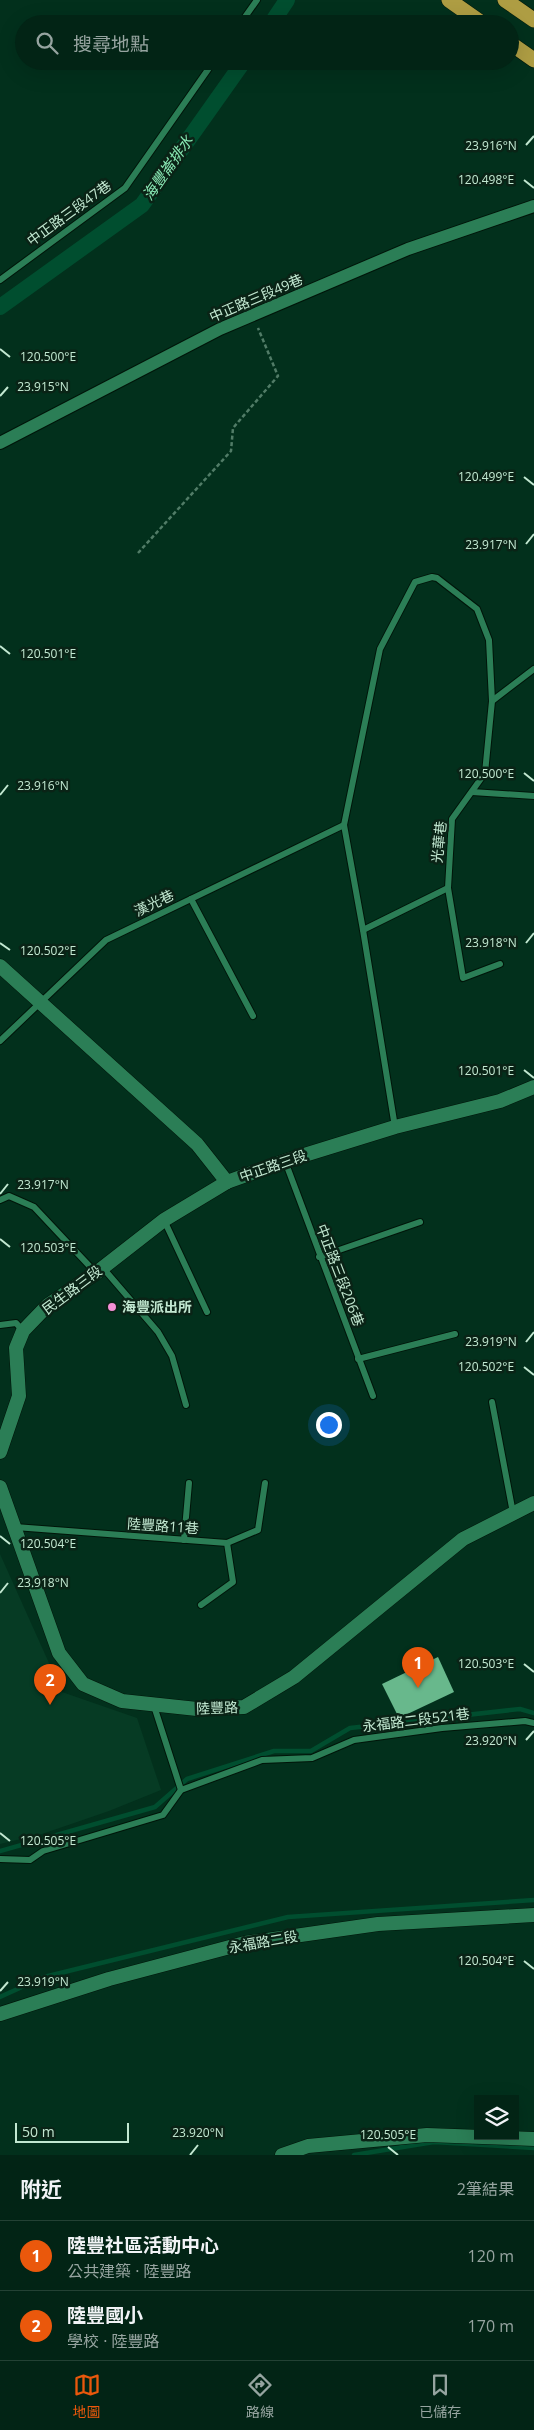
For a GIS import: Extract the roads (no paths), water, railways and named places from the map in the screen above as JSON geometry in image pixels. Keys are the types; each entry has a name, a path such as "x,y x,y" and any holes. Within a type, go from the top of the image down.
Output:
{"highway":[{"path":"449,0 470,15"},
{"path":"505,0 534,20"},
{"path":"519,49 534,60"}],"street":[{"name":"中正路三段49巷","path":"0,443 220,329 408,249 534,206"},
{"name":"中正路三段","path":"0,966 197,1144 227,1182 285,1161 394,1127 500,1101 534,1087"},
{"name":"民生路三段","path":"0,1452 19,1396 16,1348 24,1331 48,1305 99,1270 164,1220 227,1182"},
{"name":"陸豐路","path":"0,1487 59,1653 83,1684 122,1701 154,1706 197,1709 244,1707 294,1677 463,1539 534,1503"},
{"name":"永福路二段","path":"0,2014 109,1979 245,1943 378,1924 534,1915"},
{"path":"282,2155 308,2146 427,2135 534,2139"}],"lane":[{"path":"246,15 257,0"},
{"name":"中正路三段47巷","path":"0,280 124,188 208,70"},
{"name":"光華巷","path":"344,824 380,648 415,582 432,577 437,578 477,609 489,640 492,701 485,773 452,820 448,888 463,978 500,964"},
{"path":"492,701 534,669"},
{"path":"472,792 534,796"},
{"path":"344,824 394,1127"},
{"name":"漢光巷","path":"0,1041 106,940 344,824"},
{"path":"363,930 448,888"},
{"path":"191,899 253,1016"},
{"name":"中正路三段206巷","path":"285,1161 319,1257 373,1396"},
{"path":"0,1200 9,1196 34,1207 99,1270 158,1332 172,1356 186,1405"},
{"path":"164,1220 208,1312"},
{"path":"319,1257 420,1222"},
{"path":"0,1325 16,1323 24,1331"},
{"path":"358,1359 455,1334"},
{"path":"492,1402 513,1514"},
{"path":"184,1540 189,1483"},
{"name":"陸豐路11巷","path":"15,1527 227,1543 258,1530 265,1483"},
{"path":"201,1606 233,1582 227,1543"},
{"path":"0,1859 30,1860 43,1851 163,1815 181,1790 154,1706"},
{"name":"永福路二段521巷","path":"181,1790 262,1760 312,1758 354,1740 442,1728 525,1721 534,1723"}],"waterway":[{"name":"海豐崙排水","path":"277,15 287,0"},
{"name":"海豐崙排水","path":"0,307 142,205 238,70"},
{"path":"0,1851 155,1807 187,1779 274,1751 311,1751 350,1728 520,1709 534,1713"},
{"path":"0,1997 44,1977 288,1917 534,1900"},
{"path":"354,2155 434,2142 534,2148"}],"place":[{"name":"海豐派出所","path":"112,1307"},
{"name":"陸豐社區活動中心","path":"418,1688"},
{"name":"陸豐國小","path":"50,1705"}]}
